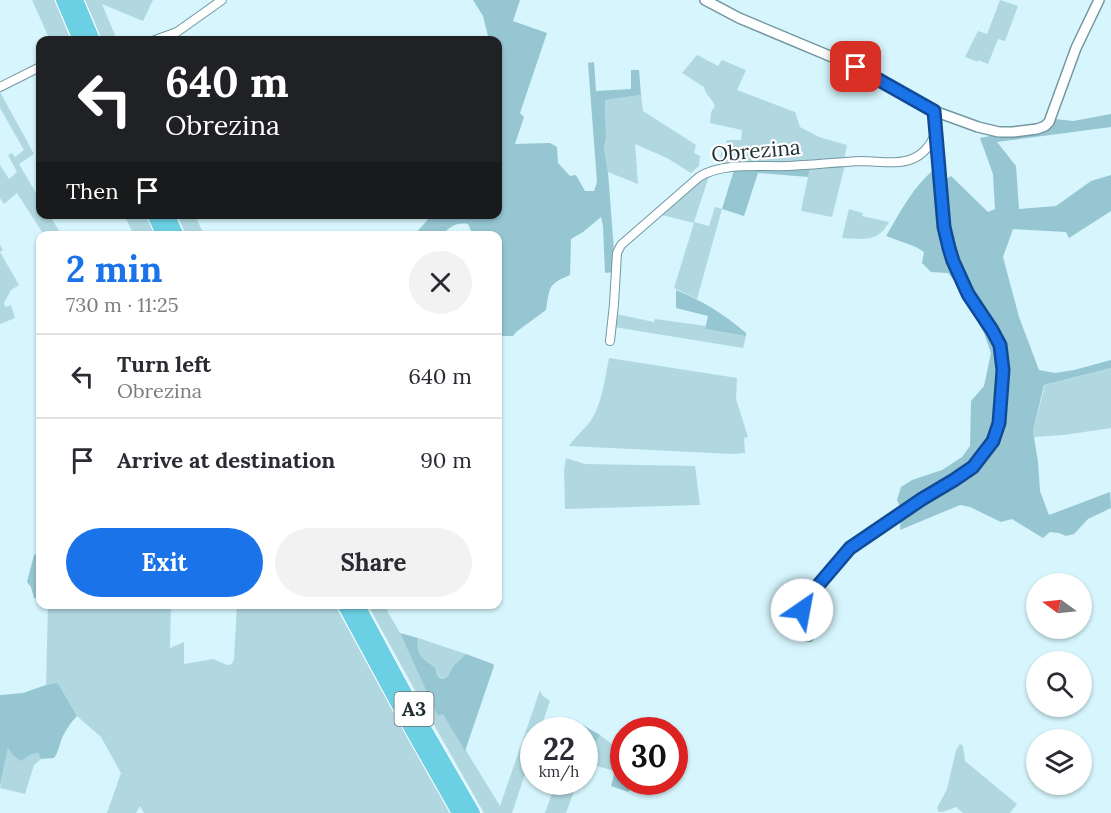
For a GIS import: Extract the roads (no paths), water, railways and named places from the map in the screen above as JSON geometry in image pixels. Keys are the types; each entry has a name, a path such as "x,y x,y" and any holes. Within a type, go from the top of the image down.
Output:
{"highway":[{"path":"63,0 78,36"},
{"path":"76,0 91,36"},
{"name":"A3","path":"347,609 459,813"},
{"name":"A3","path":"360,609 473,813"}],"street":[{"path":"166,36 177,32 222,0"},
{"path":"705,0 740,18 866,72 934,111 978,128 999,132 1045,126 1052,117 1076,48 1099,0"},
{"path":"0,87 36,69"},
{"path":"809,637 802,617 804,603 850,548 973,467 993,441 999,423 1003,370 1000,345 968,294 953,261 944,227 934,111"},
{"name":"Obrezina","path":"610,341 618,250 706,172 738,167 904,162 924,152 935,136"}]}
